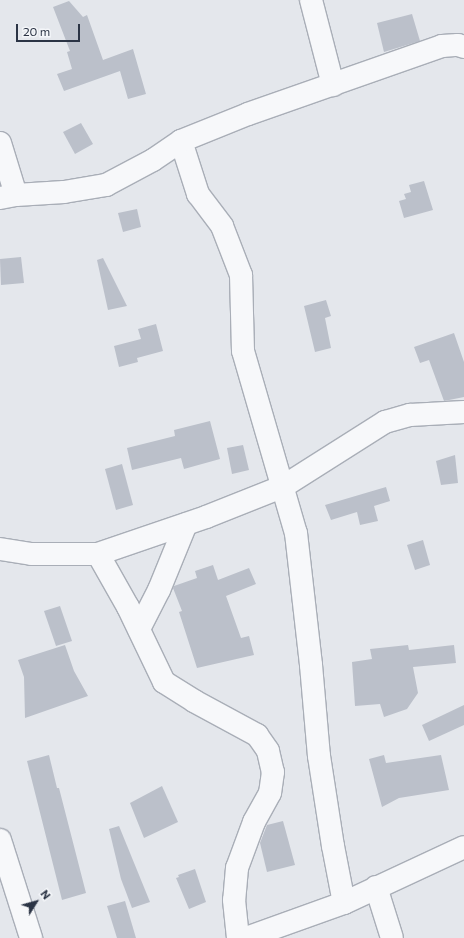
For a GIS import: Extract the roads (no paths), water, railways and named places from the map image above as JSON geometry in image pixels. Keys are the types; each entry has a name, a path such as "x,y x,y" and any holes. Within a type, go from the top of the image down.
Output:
{"street":[{"path":"311,0 333,85"},
{"path":"0,143 8,197 64,192 106,185 153,160 181,141 248,114 442,46 458,44 464,47"},
{"path":"181,141 198,194 222,226 241,275 243,351 264,426 284,486 296,533 311,665 319,756 332,846 344,903"},
{"path":"0,549 32,554 98,554 186,524 284,486 385,422 410,415 464,412"},
{"path":"139,629 159,590 186,524"},
{"path":"98,554 139,629 164,682 194,701 257,735 268,751 273,772 270,793 254,822 237,868 234,900 238,938"},
{"path":"0,840 31,938"},
{"path":"246,938 344,903 464,847"},
{"path":"376,887 392,938"}]}
